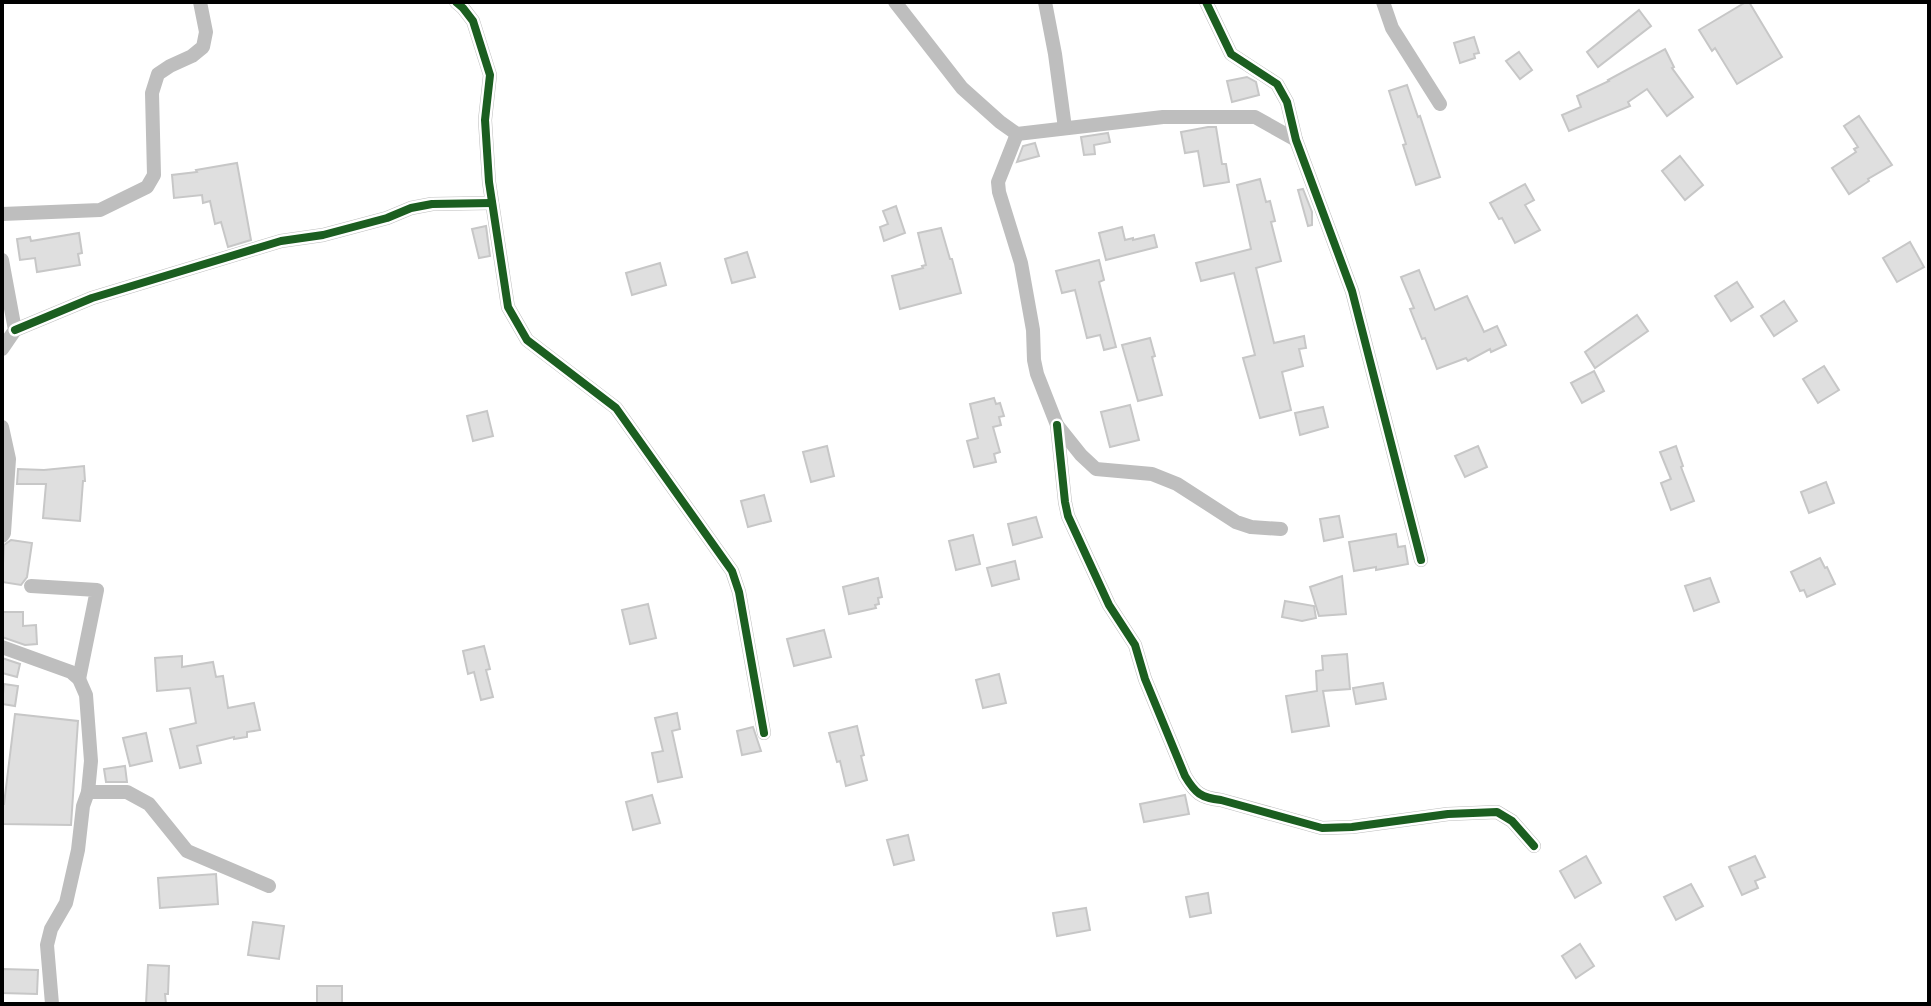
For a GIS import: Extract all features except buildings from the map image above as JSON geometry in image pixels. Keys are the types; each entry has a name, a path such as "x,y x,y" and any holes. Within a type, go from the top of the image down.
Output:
{"street":[{"path":"2,214 100,210 147,187 154,175 152,93 158,74 203,47 206,32 200,2"},
{"path":"895,2 962,88 1017,134 1163,117 1255,117 1296,140"},
{"path":"1045,2 1065,128"},
{"path":"1206,2 1231,54 1277,84 1287,102 1296,140 1352,291 1421,560"},
{"path":"1383,2 1392,28 1440,104"},
{"path":"460,4 473,21 490,75 485,120 492,203 508,307 527,340 616,408 732,571 739,592 764,733"},
{"path":"1017,134 998,182 999,192 1021,263 1037,374 1057,425 1068,516 1109,605 1135,645 1145,679 1193,789 1206,799 1221,800 1322,828 1448,814 1497,812 1512,821 1534,846"},
{"path":"2,349 15,330 92,298 281,241 323,235 421,206 492,203"},
{"path":"2,260 15,330"},
{"path":"1057,425 1096,469 1152,474 1177,484 1236,522 1251,527 1281,529"},
{"path":"2,427 9,459 2,536"},
{"path":"31,586 97,590 79,679"},
{"path":"2,647 71,672 79,679 86,695 91,761 88,792 66,903 51,929 47,945 52,1004"},
{"path":"88,792 127,792 149,804 187,851 269,886"}],"cycle path":[{"path":"456,2 473,21 490,75 485,120 489,182 508,307 527,340 616,408 732,571 739,592 764,733"},
{"path":"1206,2 1231,54 1277,84 1287,102 1296,140 1352,291 1421,560"},
{"path":"15,330 92,298 281,241 323,235 432,204 492,203"},
{"path":"1057,425 1068,516 1109,605 1135,645 1145,679 1185,776 1196,791 1208,798 1322,828 1448,814 1497,812 1512,821 1534,846"}]}
